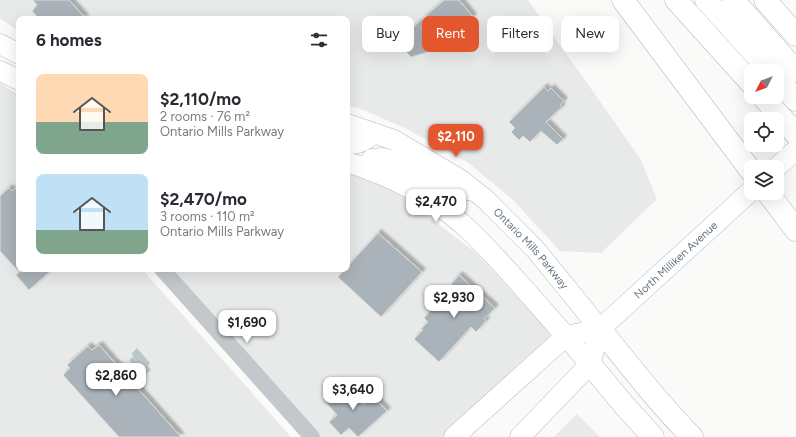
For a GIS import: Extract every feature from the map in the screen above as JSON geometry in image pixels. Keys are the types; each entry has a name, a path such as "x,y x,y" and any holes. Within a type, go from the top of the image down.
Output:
{"highway":[{"path":"623,0 744,162"},
{"path":"676,0 744,75"},
{"path":"706,0 764,64"},
{"path":"733,0 796,71"},
{"path":"765,0 796,35"},
{"path":"784,87 796,100"},
{"path":"769,104 796,134"},
{"path":"773,200 796,230"},
{"path":"600,329 643,383 692,437"},
{"path":"590,364 624,405 654,437"}],"main road":[{"path":"0,44 16,52"},
{"path":"0,71 16,79"},
{"name":"Ontario Mills Parkway","path":"350,125 394,140 461,180 476,191 535,249 600,329"},
{"path":"350,144 357,144 366,140 374,133"},
{"path":"784,161 796,150"},
{"path":"356,165 372,159 383,158 396,162 437,185 476,191"},
{"path":"356,165 392,180 427,199 462,223 487,248 590,364"},
{"name":"North Milliken Avenue","path":"600,329 744,197"},
{"path":"454,437 566,336 600,329 590,364 520,437"}],"street":[{"path":"165,272 312,437"}],"shaded area":[{"path":"0,0 528,0 539,16 487,16 487,52 553,52 553,35 561,47 561,52 565,52 640,158 657,199 601,253 560,251 512,199 467,162 407,129 359,108 350,106 350,16 16,16 16,30 0,18"},
{"path":"0,83 16,93 16,272 145,272 291,437 0,437"},
{"path":"350,172 384,183 475,252 553,336 442,437 319,437 173,272 350,272"},
{"path":"137,348 150,363 148,366 151,370 144,376 129,360 133,357 132,353"},
{"path":"577,414 600,437 554,437"}],"building":[{"path":"33,0 69,0 83,16 36,16 32,11 37,5"},
{"path":"444,0 459,0 472,16 426,16"},
{"path":"422,19 422,52 428,52 411,57 406,52 414,52 414,27"},
{"path":"544,87 548,91 551,88 564,101 560,105 562,107 546,122 563,139 557,145 541,131 530,142 523,136 519,140 511,132 515,128 509,122"},
{"path":"9,188 12,191 16,188 16,269 0,251 0,196"},
{"path":"378,233 422,272 381,317 338,277 342,272 350,272 350,264"},
{"path":"20,272 50,272 29,290 16,275"},
{"path":"459,275 495,308 484,319 486,321 476,332 471,327 439,362 414,339 423,330 421,329 428,322 424,318 438,302 442,305 457,289 451,284"},
{"path":"99,345 181,437 119,437 63,375 70,368 67,365 88,346 92,350"},
{"path":"343,382 364,405 374,397 387,411 358,437 349,428 341,435 329,422 337,415 323,399"}]}
